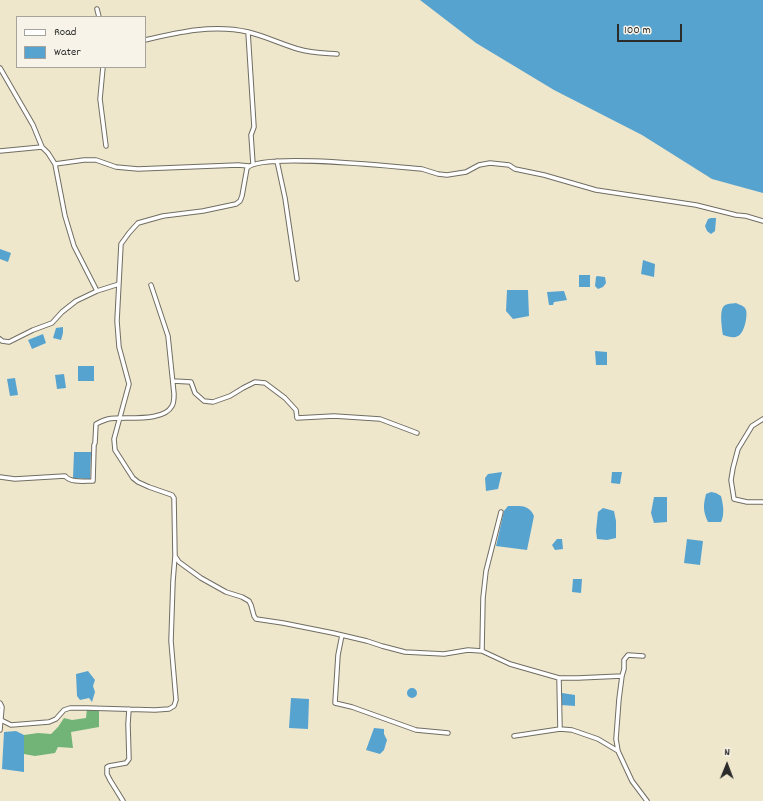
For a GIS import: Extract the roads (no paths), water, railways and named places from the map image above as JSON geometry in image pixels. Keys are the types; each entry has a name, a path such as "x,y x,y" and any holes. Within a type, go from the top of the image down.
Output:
{"street":[{"path":"97,9 99,16"},
{"path":"146,40 204,29 228,29 266,37 297,49 318,53 337,54"},
{"path":"248,32 254,127 250,135 253,164"},
{"path":"0,68 33,125 42,147 55,164 65,216 74,246 97,291"},
{"path":"103,68 100,99 106,146"},
{"path":"0,151 42,147"},
{"path":"55,164 96,160 116,167 138,169 238,165 249,166 253,164 277,161 305,160 422,169 447,175 466,172 490,163 509,165 515,169 544,174 596,190 696,204 763,221"},
{"path":"277,161 285,198 297,279"},
{"path":"1,720 11,725 49,722 56,719 64,710 70,708 155,710 174,706 176,700 171,641 175,556 174,498 172,495 143,485 133,478 115,450 114,439 129,384 119,347 117,321 121,244 128,233 138,223 163,216 203,211 236,204 240,200 247,168 249,166"},
{"path":"0,339 2,341 9,342 32,330 52,323 62,312 76,301 97,291 119,284"},
{"path":"0,477 15,479 65,476 74,480 93,481 96,424 107,419 149,418 172,408 174,404 173,381 168,336 151,285"},
{"path":"173,381 191,382 195,393 204,401 213,402 230,396 255,382 265,383 285,398 296,410 297,418 334,416 380,419 417,433"},
{"path":"763,418 752,426 738,449 731,480 734,499 747,502 763,502"},
{"path":"482,651 483,598 486,571 501,512"},
{"path":"175,556 179,562 201,578 226,592 249,601 256,619 342,635 405,652 444,654 468,650 482,651 510,664 559,678 622,676"},
{"path":"342,635 338,655 335,703 352,707 416,730 448,733"},
{"path":"643,656 628,655 624,660 616,739 618,751 632,781 647,801"},
{"path":"559,678 560,729"},
{"path":"0,703 2,707 0,730"},
{"path":"123,801 107,774 107,767 126,763 129,759 129,709"},
{"path":"514,736 560,729 572,730 598,739 618,751"}],"water":[{"path":"420,0 763,0 763,193 712,179 642,135 554,90 476,43"},
{"path":"708,219 716,219 715,231 711,234 707,231 705,226"},
{"path":"0,249 11,253 8,262 0,259"},
{"path":"643,260 655,264 654,277 641,274"},
{"path":"579,275 590,275 590,287 579,287"},
{"path":"597,276 605,277 606,283 603,287 598,289 595,286"},
{"path":"507,290 528,290 529,316 513,319 506,311"},
{"path":"564,291 567,300 554,302 553,305 549,305 547,292"},
{"path":"736,303 746,310 744,328 740,335 736,337 723,335 721,320 722,308 727,304"},
{"path":"63,327 61,340 53,338 56,328"},
{"path":"43,334 46,343 32,349 28,340"},
{"path":"595,351 607,352 607,365 596,365"},
{"path":"78,366 94,366 94,381 78,381"},
{"path":"64,374 66,388 57,389 55,375"},
{"path":"15,378 18,395 10,396 7,379"},
{"path":"74,452 91,452 90,479 73,478"},
{"path":"502,472 498,489 486,491 485,478 488,474"},
{"path":"612,472 622,472 620,484 611,483"},
{"path":"711,492 721,496 723,512 721,522 708,522 705,515 704,505 706,494"},
{"path":"654,497 667,497 667,522 654,523 651,513"},
{"path":"508,506 524,506 530,509 534,516 527,550 496,546 504,511"},
{"path":"603,508 614,511 616,521 616,538 607,540 597,539 596,531 598,512"},
{"path":"557,539 562,539 563,549 555,550 552,545"},
{"path":"687,539 703,541 700,565 684,563"},
{"path":"573,579 582,579 581,593 572,592"},
{"path":"88,671 95,680 93,686 95,692 92,702 89,698 80,700 77,696 76,674"},
{"path":"410,688 414,688 416,689 416,697 410,698 407,695 407,691"},
{"path":"562,693 575,695 575,706 561,705"},
{"path":"291,698 309,699 308,729 289,728"},
{"path":"374,728 384,729 384,734 387,740 384,750 380,754 366,750"},
{"path":"16,731 24,735 24,772 2,769 4,732"}]}
